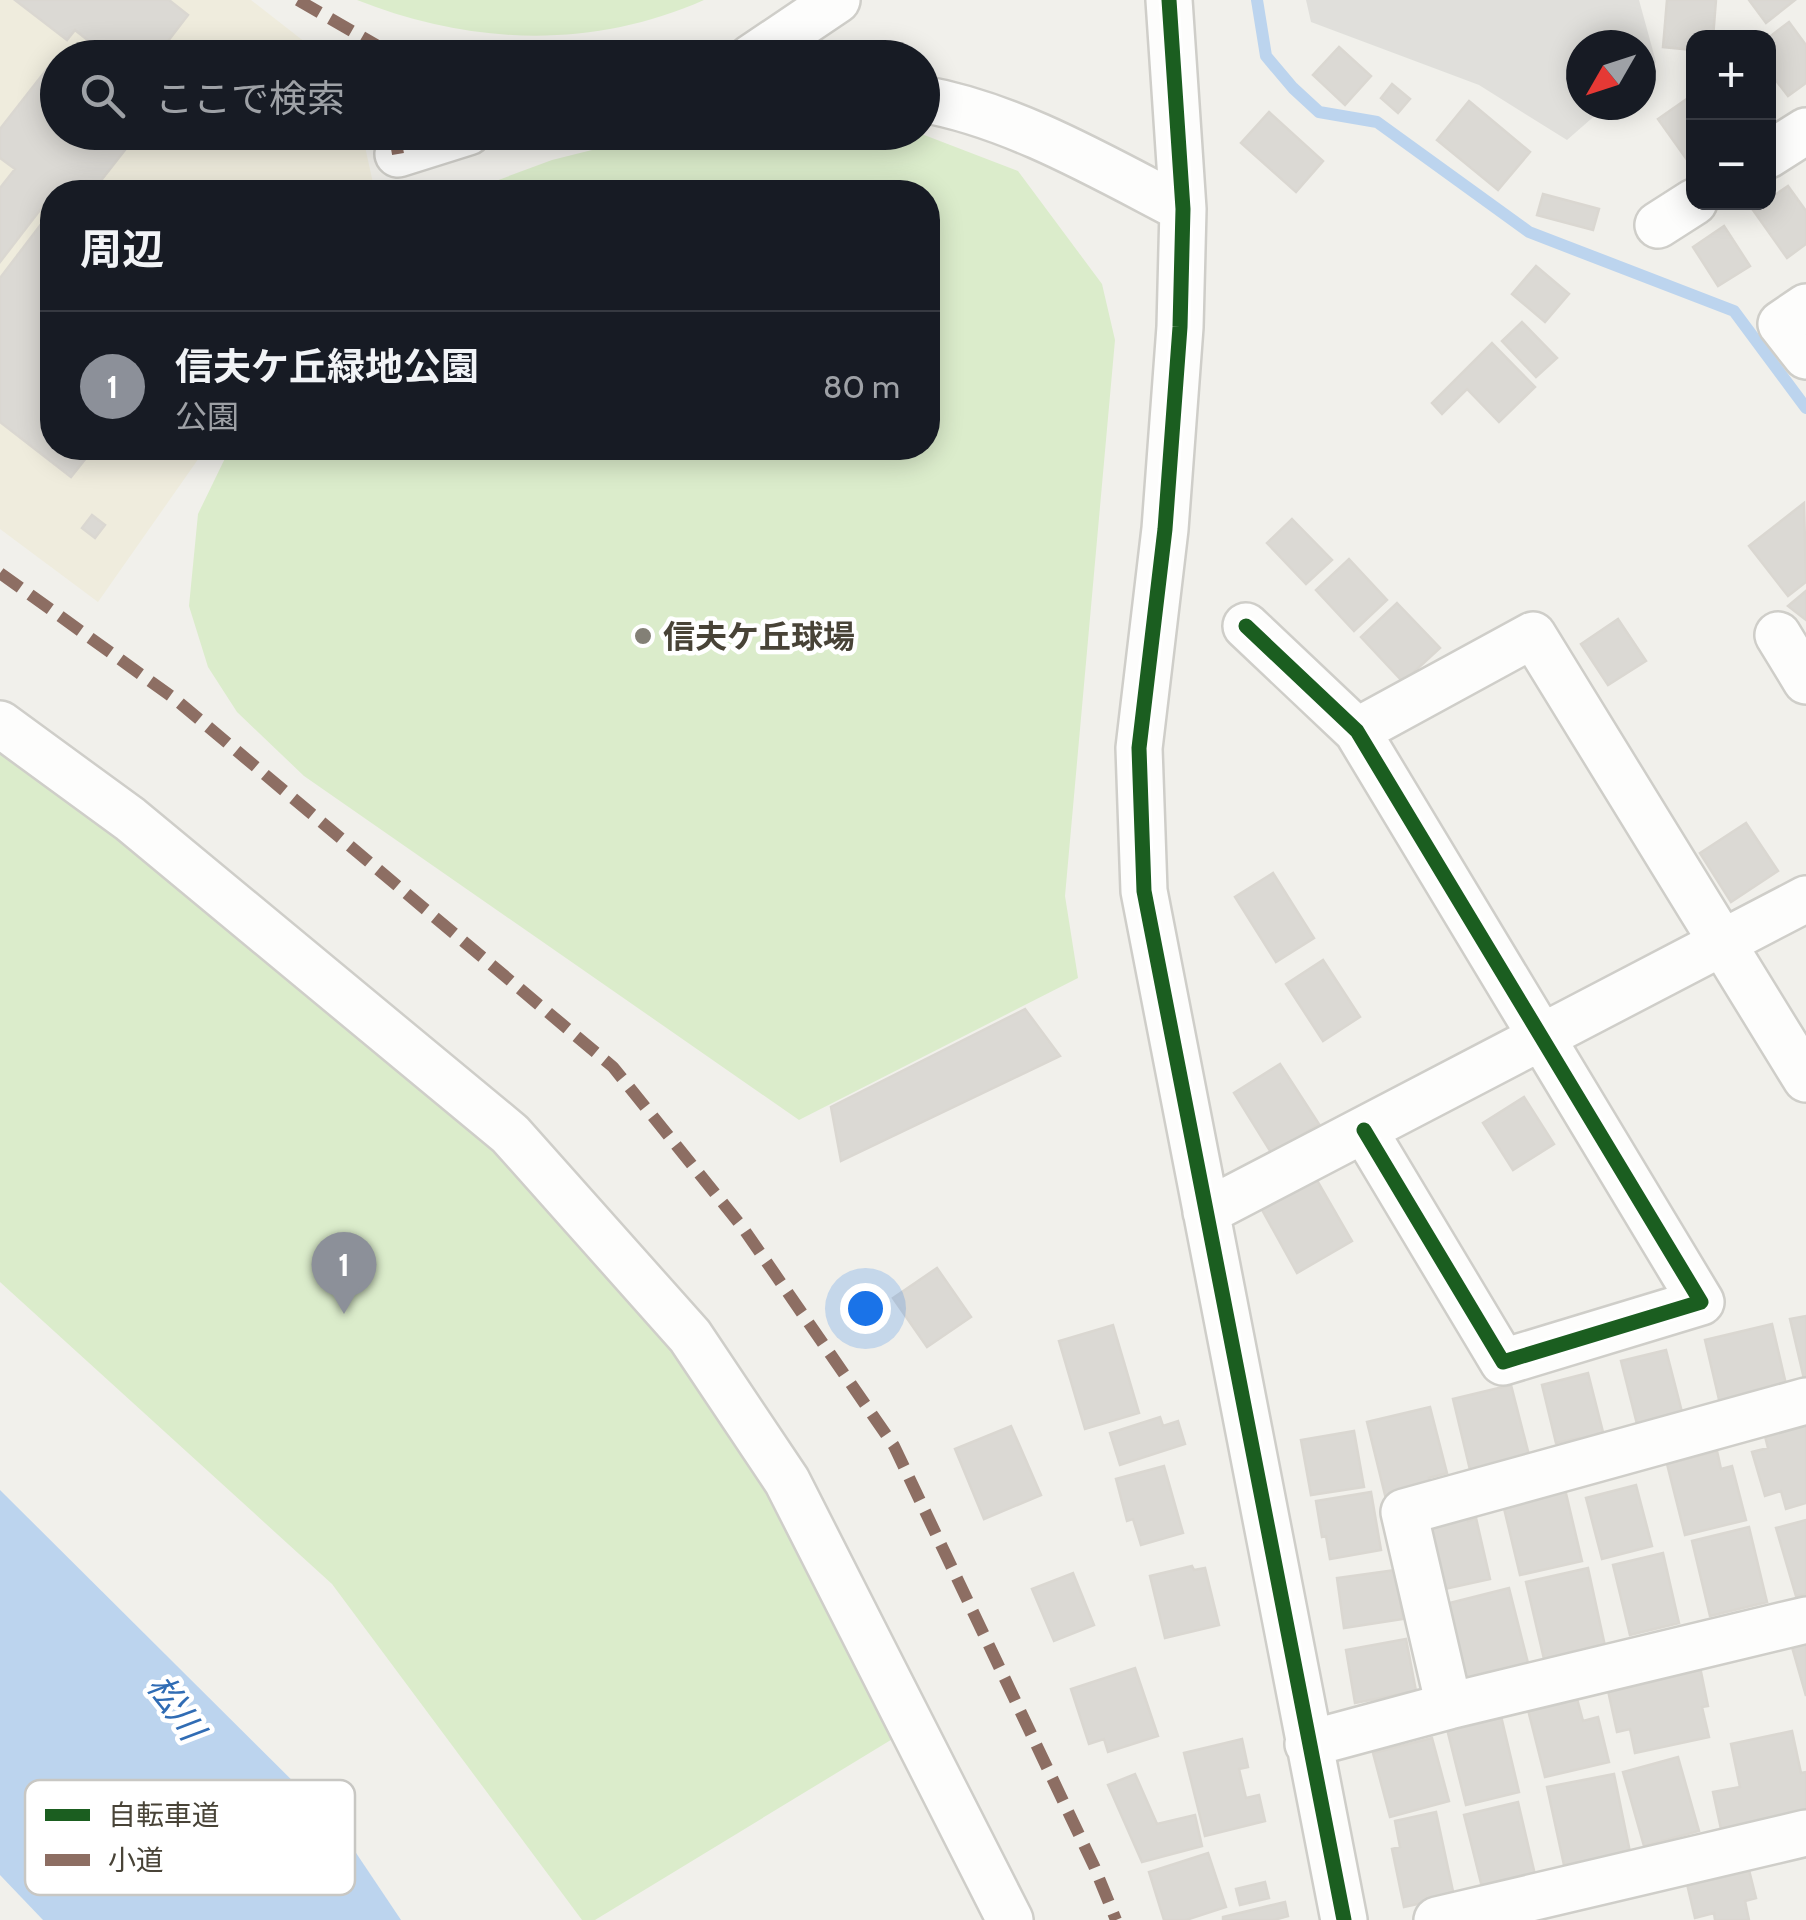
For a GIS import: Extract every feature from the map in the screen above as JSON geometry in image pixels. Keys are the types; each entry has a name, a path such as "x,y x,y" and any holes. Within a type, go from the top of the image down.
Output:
{"street":[{"path":"780,40 837,0"},
{"path":"1169,0 1183,210 1180,327 1165,529 1138,748 1144,892 1344,1920"},
{"path":"940,102 1074,152 1183,210"},
{"path":"1776,150 1806,131"},
{"path":"398,154 411,150"},
{"path":"1806,307 1782,324 1806,356"},
{"path":"1246,626 1357,730 1700,1302 1503,1362 1364,1130"},
{"path":"1357,730 1533,635 1806,1079"},
{"path":"1778,636 1806,680"},
{"path":"0,724 130,818 510,1134 690,1336 788,1481 1010,1920"},
{"path":"1206,1212 1806,899"},
{"path":"1449,1706 1404,1512 1806,1402"},
{"path":"1308,1744 1806,1620"},
{"path":"1437,1920 1806,1832"}],"shaded area":[{"path":"0,0 251,0 302,40 40,40 40,150 366,150 372,180 40,180 40,460 198,460 98,602 0,529"},
{"path":"1306,0 1639,0 1647,30 1566,30 1566,120 1590,120 1567,140 1479,85 1311,22"}],"green space":[{"path":"357,0 704,0 618,27 531,36 443,26"},
{"name":"信夫ケ丘球場","path":"940,141 1018,171 1102,284 1115,340 1065,896 1078,978 799,1120 304,776 237,712 208,667 189,606 198,514 224,460 940,460 940,180 498,180 592,150 940,150"},
{"path":"0,739 502,1146 681,1346 777,1490 899,1735 595,1920 582,1920 332,1584 0,1282"}],"water":[{"name":"松川","path":"0,1490 292,1780 25,1780 25,1895 355,1895 355,1851 401,1920 43,1920 0,1875"}],"building":[{"path":"15,0 169,0 188,15 169,40 88,40 75,30 67,40"},
{"path":"1667,0 1716,0 1714,30 1686,30 1686,49 1663,47"},
{"path":"1749,0 1795,0 1766,23"},
{"path":"1789,22 1806,45 1806,83 1788,96 1776,80 1776,32"},
{"path":"1339,47 1371,76 1345,105 1313,75"},
{"path":"40,78 40,150 125,150 101,180 40,180 40,210 0,262 0,188 15,169 0,158 0,129"},
{"path":"1392,84 1410,99 1398,113 1381,98"},
{"path":"1686,100 1686,158 1658,119"},
{"path":"1469,101 1530,152 1498,190 1437,140"},
{"path":"1269,112 1323,161 1296,192 1241,143"},
{"path":"1788,186 1806,211 1806,244 1787,258 1753,210 1776,210 1776,194"},
{"path":"1543,194 1599,209 1593,230 1537,215"},
{"path":"40,226 40,453 0,422 0,278"},
{"path":"1724,226 1750,266 1718,286 1693,247"},
{"path":"1536,266 1569,294 1545,322 1512,294"},
{"path":"1522,322 1557,358 1536,377 1502,341"},
{"path":"1492,343 1535,387 1499,422 1467,389 1442,414 1432,403"},
{"path":"49,460 84,460 71,477"},
{"path":"1804,503 1806,582 1788,596 1749,546"},
{"path":"92,515 105,525 95,538 82,528"},
{"path":"1292,519 1332,560 1306,584 1267,543"},
{"path":"1349,559 1387,600 1354,631 1316,590"},
{"path":"1806,591 1806,620 1788,606"},
{"path":"1397,603 1440,648 1403,682 1361,637"},
{"path":"1618,619 1646,661 1608,685 1581,644"},
{"path":"1746,823 1778,871 1731,902 1700,853"},
{"path":"1273,873 1314,938 1276,962 1235,897"},
{"path":"1323,960 1360,1017 1323,1041 1286,984"},
{"path":"1025,1009 1060,1056 841,1161 831,1107"},
{"path":"1280,1064 1319,1124 1272,1154 1234,1093"},
{"path":"1524,1097 1554,1144 1513,1170 1483,1123"},
{"path":"1315,1177 1352,1241 1297,1273 1261,1208"},
{"path":"937,1268 971,1317 927,1347 893,1298"},
{"path":"1806,1316 1806,1383 1805,1383 1790,1319"},
{"path":"1772,1324 1788,1393 1721,1408 1705,1340"},
{"path":"1113,1325 1139,1413 1085,1429 1059,1341"},
{"path":"1666,1350 1682,1412 1673,1414 1675,1419 1638,1428 1621,1361"},
{"path":"1588,1373 1603,1432 1598,1433 1601,1445 1582,1450 1579,1438 1556,1443 1542,1385"},
{"path":"1511,1385 1530,1459 1471,1474 1453,1399"},
{"path":"1430,1407 1447,1473 1429,1478 1431,1488 1386,1499 1367,1422"},
{"path":"1160,1417 1163,1426 1178,1421 1185,1444 1120,1465 1110,1433"},
{"path":"1806,1424 1806,1503 1786,1509 1781,1491 1765,1496 1752,1452 1768,1448 1765,1436"},
{"path":"1011,1426 1041,1495 984,1519 955,1449"},
{"path":"1354,1431 1364,1487 1311,1495 1301,1440"},
{"path":"1717,1451 1721,1469 1732,1466 1746,1520 1685,1535 1667,1464"},
{"path":"1164,1466 1183,1533 1141,1545 1133,1519 1127,1521 1116,1479"},
{"path":"1564,1485 1582,1561 1520,1575 1502,1500"},
{"path":"1636,1485 1652,1546 1602,1559 1586,1498"},
{"path":"1371,1492 1381,1550 1330,1559 1316,1501"},
{"path":"1466,1512 1468,1521 1476,1518 1490,1579 1440,1590 1424,1522"},
{"path":"1806,1520 1806,1594 1796,1596 1776,1528"},
{"path":"1749,1527 1767,1602 1710,1616 1692,1541"},
{"path":"1663,1553 1679,1623 1630,1635 1613,1565"},
{"path":"1192,1566 1194,1570 1205,1568 1219,1625 1165,1638 1150,1576"},
{"path":"1588,1568 1605,1646 1544,1659 1526,1582"},
{"path":"1396,1570 1403,1619 1344,1628 1337,1578"},
{"path":"1073,1573 1094,1625 1054,1641 1032,1589"},
{"path":"1509,1588 1528,1663 1461,1680 1442,1605"},
{"path":"1806,1635 1806,1696 1790,1640"},
{"path":"1406,1639 1416,1691 1355,1703 1346,1650"},
{"path":"1700,1667 1708,1706 1702,1707 1709,1737 1635,1753 1630,1729 1617,1732 1607,1686"},
{"path":"1135,1668 1158,1736 1108,1752 1104,1739 1089,1744 1071,1689"},
{"path":"1576,1695 1583,1721 1598,1717 1609,1762 1545,1777 1527,1706"},
{"path":"1501,1716 1519,1792 1466,1805 1447,1729"},
{"path":"1792,1731 1801,1773 1806,1772 1806,1811 1721,1829 1713,1792 1740,1787 1731,1744"},
{"path":"1432,1738 1449,1801 1390,1817 1373,1753"},
{"path":"1242,1739 1248,1767 1239,1769 1246,1798 1259,1795 1265,1821 1205,1836 1184,1753"},
{"path":"1678,1757 1699,1831 1644,1846 1623,1772"},
{"path":"1135,1774 1157,1824 1195,1815 1202,1846 1142,1862 1108,1785"},
{"path":"1614,1774 1630,1852 1564,1865 1547,1787"},
{"path":"1518,1802 1536,1879 1483,1891 1464,1815"},
{"path":"1436,1812 1454,1896 1404,1907 1392,1849 1400,1847 1395,1821"},
{"path":"1208,1853 1226,1907 1186,1920 1164,1920 1149,1872"},
{"path":"1749,1870 1756,1898 1745,1901 1749,1920 1715,1920 1714,1913 1695,1918 1687,1884"},
{"path":"1265,1882 1269,1898 1240,1905 1236,1889"},
{"path":"1285,1902 1288,1916 1274,1920 1223,1920 1223,1917"}],"waterway":[{"path":"1257,0 1266,56 1319,112 1377,122 1529,232 1734,311 1806,408"}],"marked path":[{"path":"298,0 367,40"},
{"path":"397,150 398,154"},
{"path":"0,573 175,699 613,1067 743,1228 894,1446 1116,1920"}],"cycle path":[{"path":"1169,0 1183,209 1180,327 1165,529 1139,748 1144,891 1344,1920"},
{"path":"1246,626 1357,731 1701,1302 1503,1362 1364,1130"}],"place":[{"name":"信夫ケ丘球場","path":"643,636"},
{"name":"信夫ケ丘緑地公園","path":"344,1314"}]}
